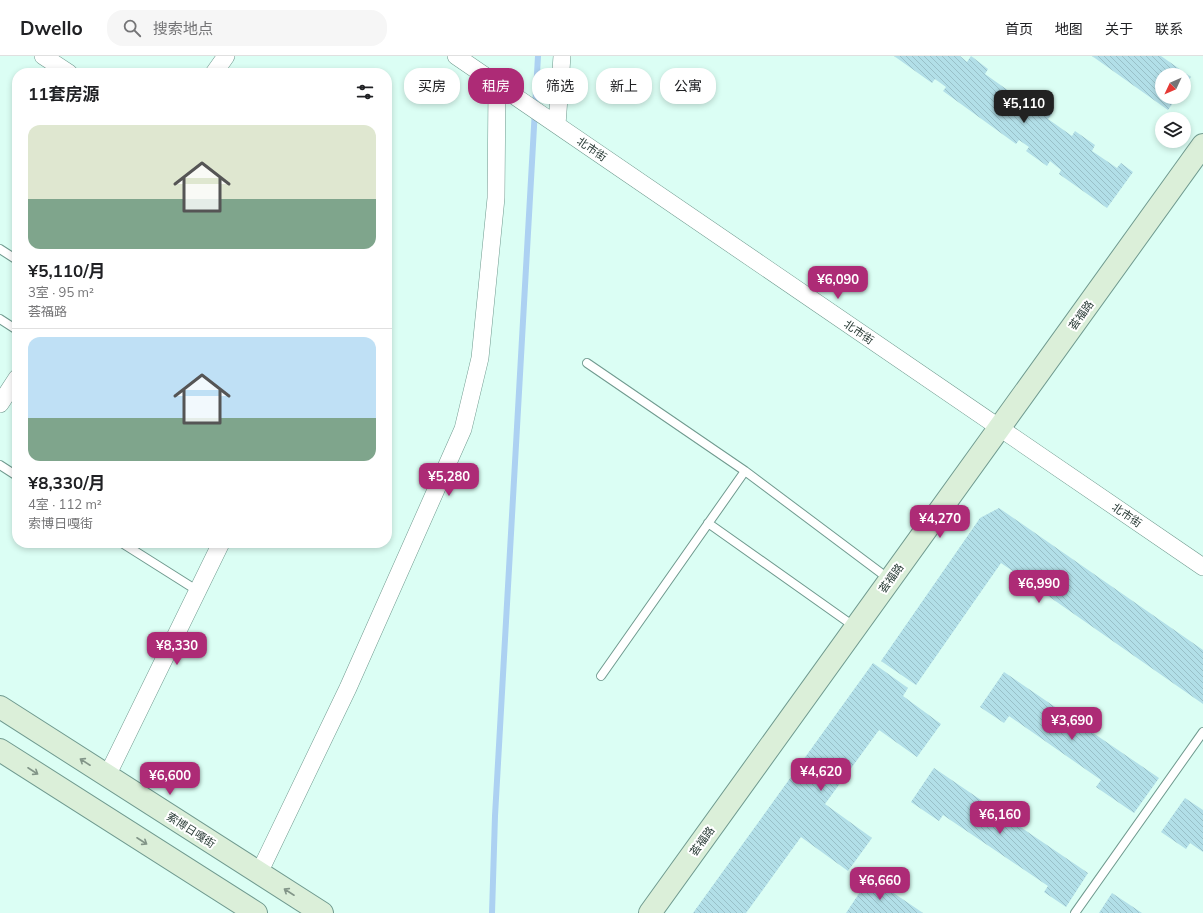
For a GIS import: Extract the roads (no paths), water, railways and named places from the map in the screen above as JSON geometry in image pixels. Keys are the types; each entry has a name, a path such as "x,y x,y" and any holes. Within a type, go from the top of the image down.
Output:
{"street":[{"path":"43,56 61,68"},
{"path":"218,68 226,56"},
{"name":"北市街","path":"456,56 473,68"},
{"path":"557,126 562,56"},
{"name":"北市街","path":"524,103 1203,567"},
{"path":"259,873 348,688 463,429 480,358 496,198 496,104"},
{"name":"荟福路","path":"650,913 1203,145"},
{"path":"0,404 12,386"},
{"path":"108,776 219,548"},
{"name":"索博日嘎街","path":"0,707 322,913"},
{"path":"0,750 256,913"}],"lane":[{"path":"0,248 12,256"},
{"path":"0,319 12,327"},
{"path":"587,363 745,471 890,580"},
{"path":"0,465 12,473"},
{"path":"601,676 745,471"},
{"path":"708,523 855,628"},
{"path":"130,548 198,591"},
{"path":"1075,913 1203,732"}],"waterway":[{"path":"492,913 495,816 538,56"}]}
